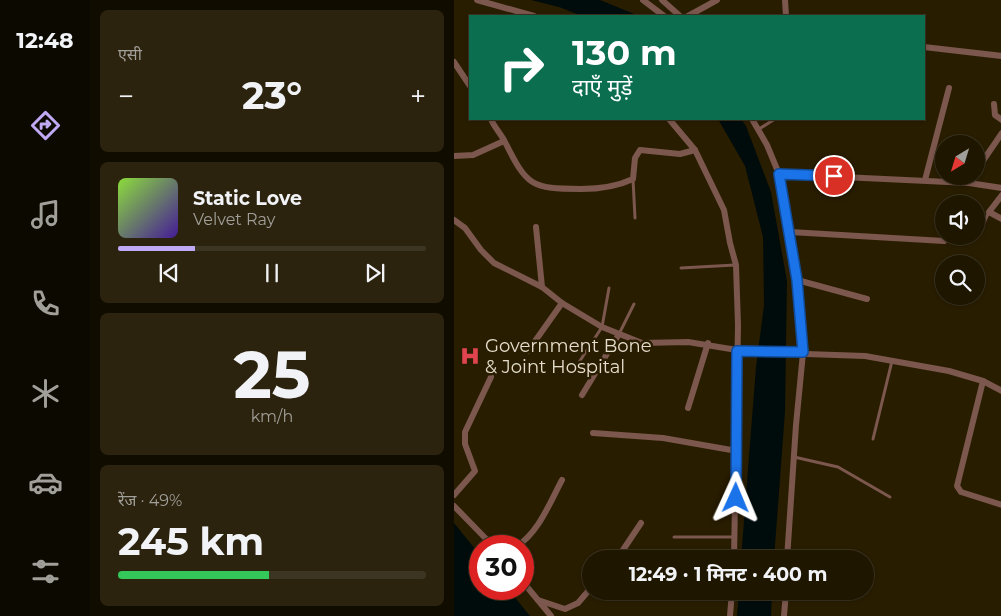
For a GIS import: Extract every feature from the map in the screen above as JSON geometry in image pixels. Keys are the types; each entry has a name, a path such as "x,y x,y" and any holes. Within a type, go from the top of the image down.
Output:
{"street":[{"path":"477,0 530,15"},
{"path":"643,0 663,15"},
{"path":"662,0 679,15"},
{"path":"690,15 717,0"},
{"path":"785,0 786,15"},
{"path":"925,47 1001,56"},
{"path":"454,62 469,84"},
{"path":"925,180 949,88"},
{"path":"994,104 995,115 1001,120"},
{"path":"492,120 517,168 541,188 586,189 622,184 634,178 635,158 640,150 680,154 695,150"},
{"path":"670,120 695,150 724,210 736,265 737,451 734,550"},
{"path":"753,120 779,174 797,280 800,352 789,550"},
{"path":"985,157 1001,133"},
{"path":"454,156 473,155 504,141"},
{"path":"779,174 935,181"},
{"path":"982,185 1001,188"},
{"path":"1001,195 989,212 1001,219"},
{"path":"454,220 465,228 494,264 542,287 562,303 602,327 642,342 708,343 737,351 749,352 800,352 865,356 950,371 984,382 1001,391"},
{"path":"536,227 542,287"},
{"path":"790,232 935,240"},
{"path":"797,280 867,299"},
{"path":"528,351 562,303"},
{"path":"582,395 619,334"},
{"path":"688,408 708,343"},
{"path":"454,495 475,471 465,444 465,432 491,377"},
{"path":"984,382 957,486 961,492 1001,505"},
{"path":"593,433 663,438 737,451"},
{"path":"530,535 562,480"},
{"path":"454,506 482,535"},
{"path":"623,550 642,523"},
{"path":"534,595 551,616"},
{"path":"538,600 565,609 578,604 582,599"},
{"path":"730,616 731,600"},
{"path":"784,616 785,600"}],"lane":[{"path":"758,128 773,120"},
{"path":"634,178 635,218"},
{"path":"985,220 989,212"},
{"path":"681,268 736,265"},
{"path":"572,373 602,327 609,288"},
{"path":"619,334 634,304"},
{"path":"873,439 892,360"},
{"path":"794,457 838,466 890,498"},
{"path":"674,537 735,537"}],"shaded area":[{"path":"531,0 600,0 637,15 579,15 559,7"},
{"path":"719,120 742,120 746,126 771,192 787,281 785,412 775,550 742,550 756,367 764,305 763,237 745,166"},
{"path":"454,523 469,541 469,600 517,600 530,616 454,616"},
{"path":"738,600 772,600 771,616 737,616"}],"place":[{"name":"Government Bone & Joint Hospital","path":"470,356"}],"route":[{"path":"736,498 737,351 803,352 797,280 779,174 834,176"}]}
